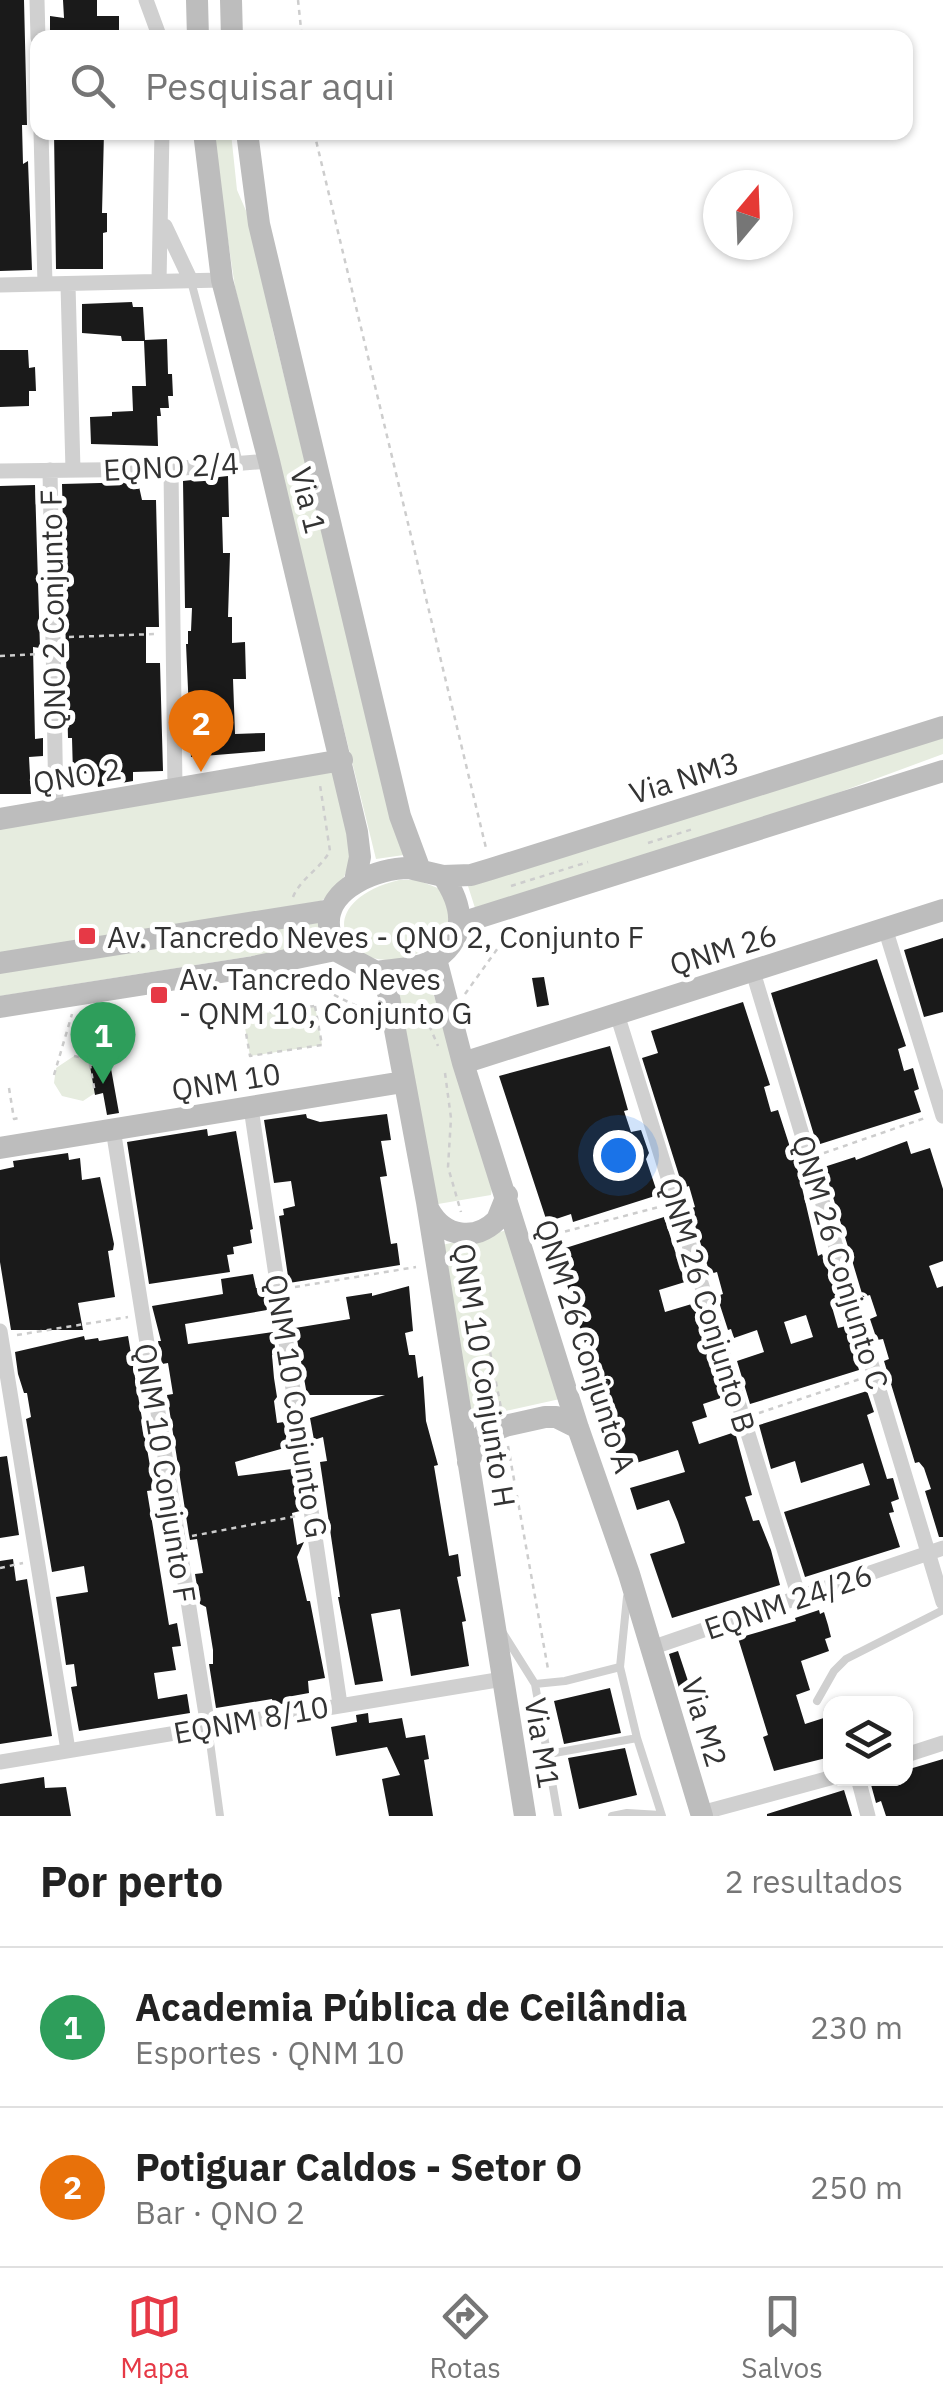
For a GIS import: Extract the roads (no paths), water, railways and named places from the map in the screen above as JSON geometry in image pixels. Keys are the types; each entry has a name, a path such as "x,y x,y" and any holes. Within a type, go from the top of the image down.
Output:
{"main road":[{"path":"197,0 198,30"},
{"path":"231,0 232,30"},
{"path":"242,0 243,30"},
{"name":"Via 1","path":"205,140 222,280 342,760 360,858 355,881"},
{"path":"238,140 242,188 260,224"},
{"name":"Via 1","path":"248,140 260,224 400,816 431,873"},
{"name":"Via NM3","path":"431,873 471,875 943,727"},
{"name":"QNO 2","path":"0,819 342,760"},
{"path":"462,923 943,771"},
{"path":"335,950 328,924 330,910 355,881 386,870 431,873 460,904 462,923 452,942 436,960 376,972"},
{"path":"0,964 330,910"},
{"name":"QNM 26","path":"463,1063 943,910"},
{"path":"0,1007 253,967 335,950 376,972 388,992 403,1082"},
{"path":"436,960 463,1063"},
{"name":"QNM 26 Conjunto A","path":"463,1063 651,1648"},
{"name":"QNM 10","path":"0,1148 403,1082"},
{"name":"QNM 10 Conjunto H","path":"403,1082 503,1679"},
{"path":"426,1202 440,1225 456,1233 474,1234 497,1220 507,1195"},
{"path":"468,1462 484,1435 504,1426 545,1417 578,1428"},
{"name":"Via M2","path":"651,1648 702,1814"},
{"name":"Via M1","path":"503,1679 524,1816"}],"street":[{"path":"38,0 38,30"},
{"path":"146,0 157,30"},
{"path":"41,140 45,284"},
{"path":"159,282 162,140"},
{"path":"162,220 191,281"},
{"path":"0,285 222,280"},
{"name":"EQNO 2/4","path":"68,285 73,470"},
{"name":"EQNO 2/4","path":"0,471 171,470 269,461"},
{"name":"QNO 2 Conjunto F","path":"50,470 56,809"},
{"path":"171,470 175,788"},
{"path":"885,928 942,1114"},
{"name":"QNM 26 Conjunto C","path":"753,972 876,1374 926,1553"},
{"name":"QNM 26 Conjunto B","path":"618,1014 799,1596"},
{"name":"QNM 10 Conjunto G","path":"250,1108 340,1704"},
{"name":"QNM 10 Conjunto F","path":"113,1129 208,1727"},
{"path":"1,1334 68,1750"},
{"name":"EQNM 24/26","path":"651,1648 943,1548"},
{"path":"926,1553 943,1606"},
{"name":"EQNM 8/10","path":"0,1762 503,1679"},
{"path":"913,1753 943,1743"},
{"path":"702,1814 823,1780"},
{"path":"860,1786 868,1816"}],"lane":[{"path":"191,281 239,463"},
{"path":"612,1816 627,1812 662,1816 620,1667 629,1574"},
{"path":"817,1702 846,1659 943,1606"},
{"path":"493,1616 535,1684 558,1816"},
{"path":"535,1684 620,1667"},
{"name":"QNM 10 Conjunto F","path":"208,1727 220,1816"},
{"path":"549,1754 637,1738"}],"place":[{"name":"Potiguar Caldos - Setor O","path":"201,772"},
{"name":"Av. Tancredo Neves - QNO 2, Conjunto F","path":"87,936"},
{"name":"Av. Tancredo Neves - QNM 10, Conjunto G","path":"159,995"},
{"name":"Academia Pública de Ceilândia","path":"103,1084"}]}
